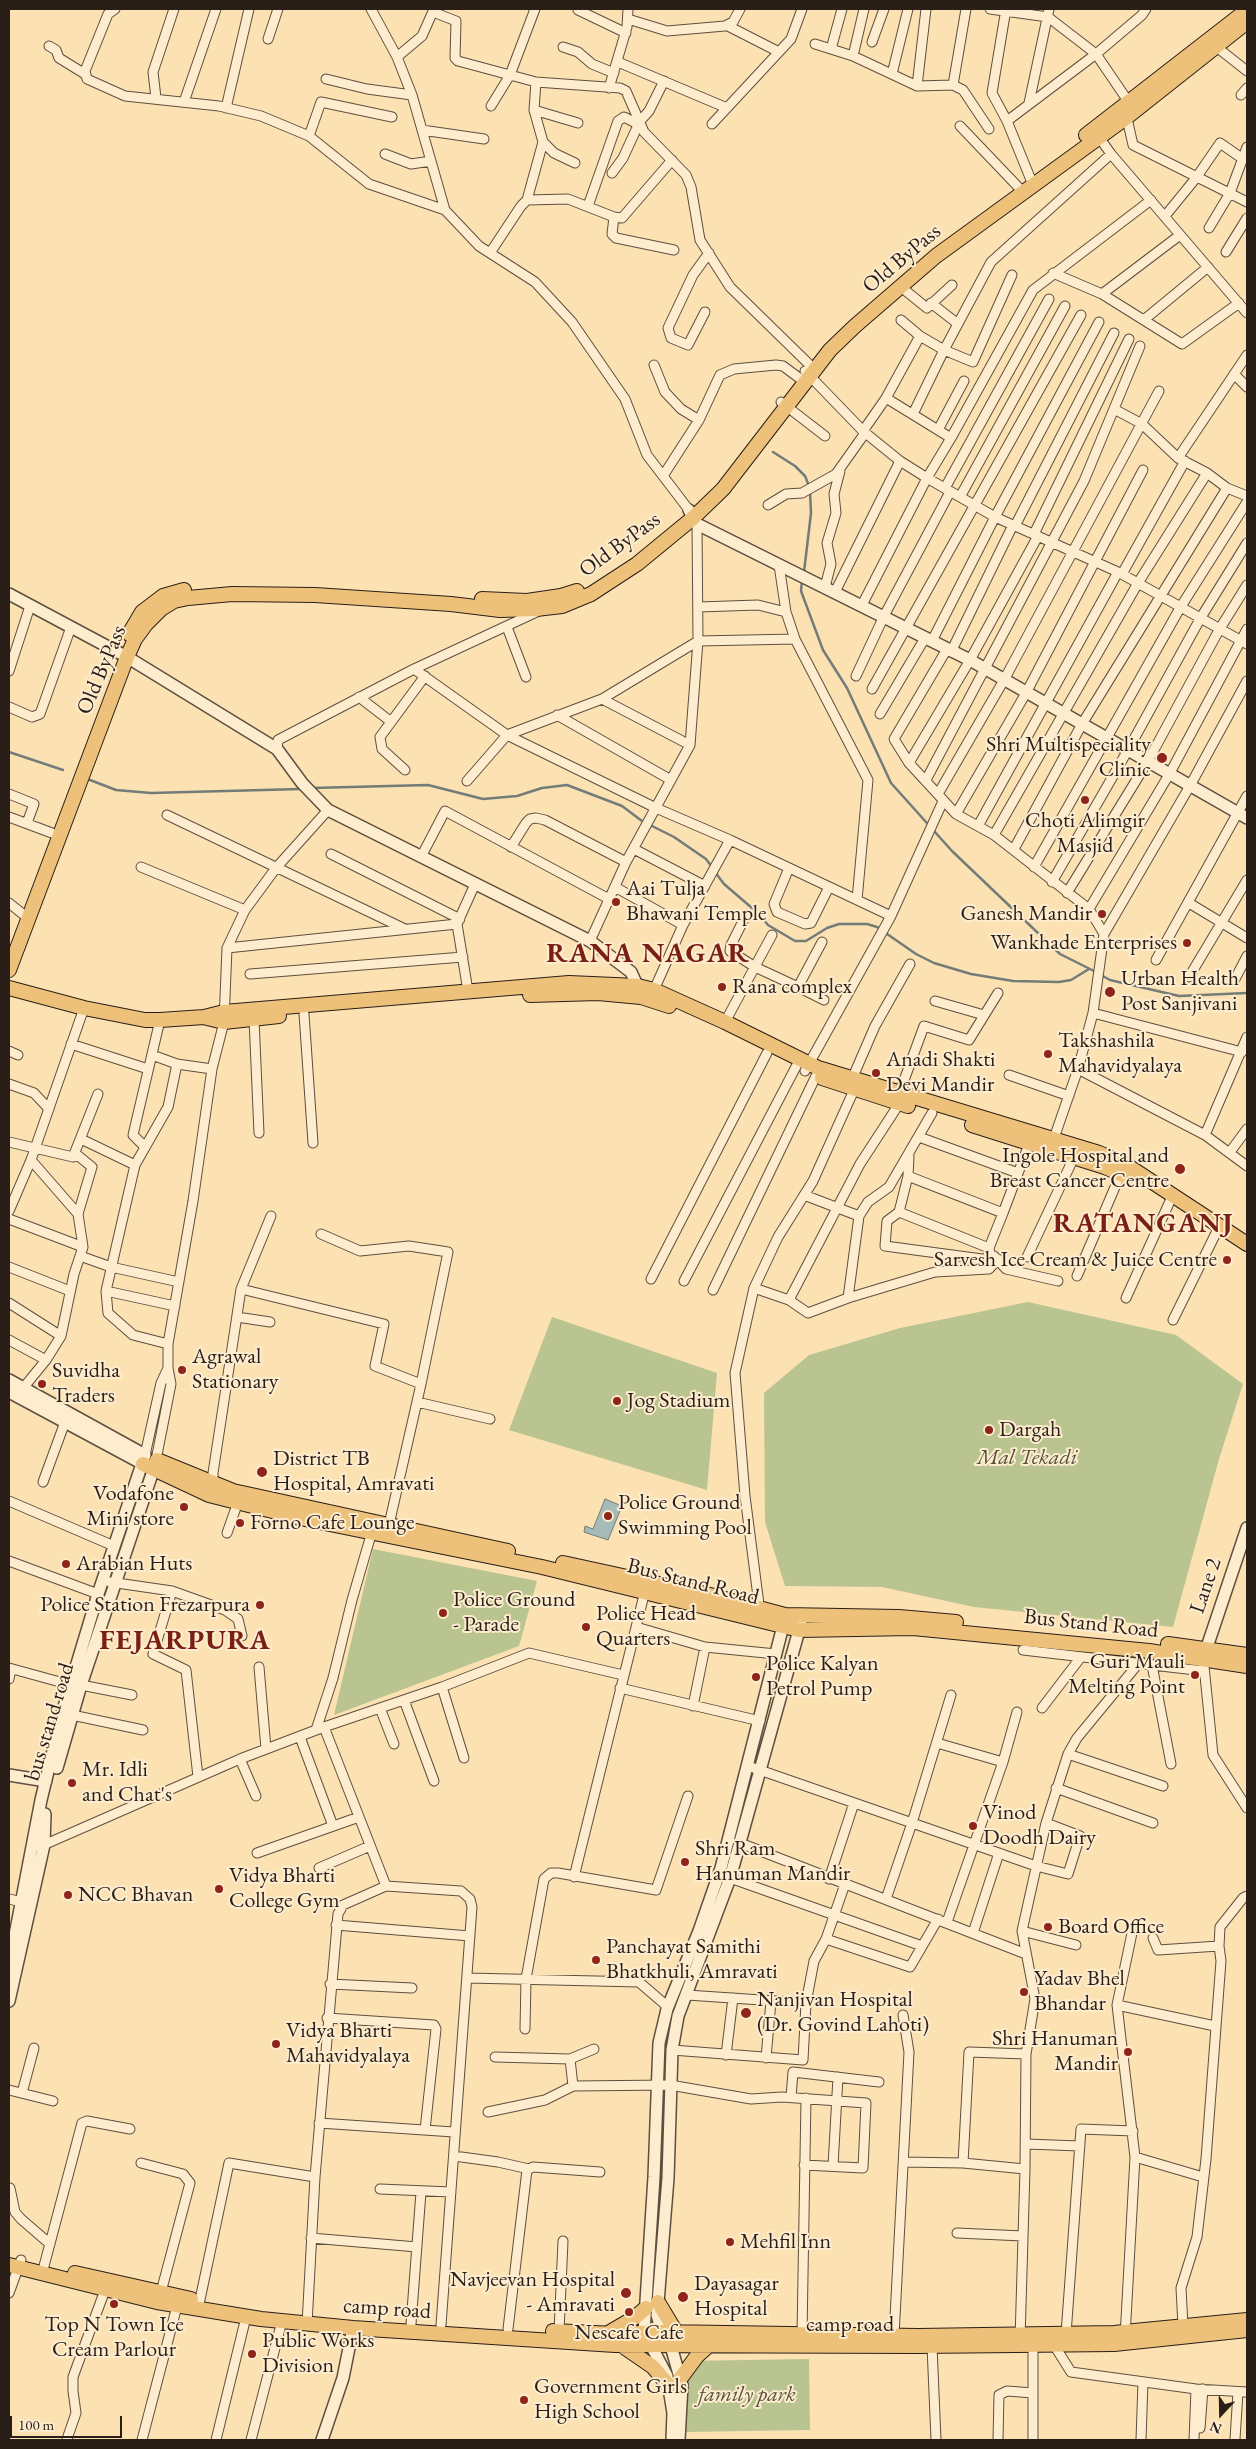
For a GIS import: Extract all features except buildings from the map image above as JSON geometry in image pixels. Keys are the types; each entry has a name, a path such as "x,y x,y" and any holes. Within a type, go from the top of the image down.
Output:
{"main road":[{"name":"Old ByPass","path":"1212,44 1247,10"},
{"name":"Old ByPass","path":"9,970 26,917 123,655 146,624 161,609 174,601 208,595 315,595 451,604 500,610 548,603 562,606 591,594 637,564 723,489 784,404 863,307 1212,44 1247,22"},
{"name":"Old ByPass","path":"808,374 830,350 900,286 1026,185"},
{"path":"9,950 26,917 52,833 123,655"},
{"path":"224,1017 468,991 569,983 644,991 725,1022 805,1067"},
{"path":"9,988 84,1008 145,1020 204,1017 254,1019 533,994 644,991 664,1003 767,1053 805,1067 899,1099 1076,1152 1125,1164 1247,1244"},
{"path":"899,1099 932,1113 1031,1139"},
{"path":"1076,1152 1122,1173 1170,1201 1247,1254"},
{"name":"Bus Stand Road","path":"150,1462 208,1495 710,1595 760,1614"},
{"name":"Bus Stand Road","path":"150,1462 233,1492 373,1528"},
{"name":"Bus Stand Road","path":"388,1531 645,1591 760,1614 784,1620 799,1630 913,1628 1149,1651 1247,1666"},
{"name":"Bus Stand Road","path":"784,1620 804,1616 899,1617 1204,1659 1247,1655"},
{"name":"camp road","path":"14,2262 44,2266 161,2292 199,2305 246,2317 282,2321 441,2325 607,2334 644,2332 708,2346 932,2346 1024,2341 1066,2334 1125,2337 1183,2326 1231,2327 1247,2330"},
{"name":"camp road","path":"14,2262 105,2290 177,2306 199,2305 353,2328 621,2345 652,2344 670,2337 802,2335 1024,2341 1054,2345 1231,2327 1247,2320"},
{"path":"607,2334 652,2305 670,2337"},
{"path":"621,2345 675,2383 697,2356 708,2346"}],"street":[{"path":"85,74 108,14 115,9"},
{"path":"156,98 153,72 174,9"},
{"path":"184,102 216,9"},
{"path":"226,108 249,9"},
{"path":"268,39 278,9"},
{"path":"371,9 398,57 412,95 445,210"},
{"path":"492,106 510,75 534,9"},
{"path":"610,88 626,33 628,9"},
{"path":"728,26 740,9"},
{"path":"712,124 792,39 802,9"},
{"path":"831,49 842,9"},
{"path":"852,56 864,9"},
{"path":"872,42 884,9"},
{"path":"892,74 908,9"},
{"path":"917,86 926,9"},
{"path":"953,85 966,9"},
{"path":"990,9 1049,13 1096,54 1128,109 1133,145 1247,202"},
{"path":"1007,121 1029,102 1096,54 1142,15 1146,9"},
{"path":"398,57 422,36 434,10 456,21 455,58 458,61 536,82 626,91 639,123 647,135 672,160 690,182 699,235 708,253 736,294 808,374 864,432 900,461 995,517 1120,573 1160,594 1180,608 1219,630 1244,642"},
{"path":"578,10 626,33"},
{"path":"1006,10 992,92 1007,121 1026,185"},
{"path":"1029,102 1049,13"},
{"path":"628,19 667,31 728,26 779,52"},
{"path":"815,44 852,56 917,86 953,85 963,90 989,129"},
{"path":"1212,44 1247,70"},
{"path":"49,46 56,50 59,58 85,74 87,79 121,94 226,108 261,116 309,136 369,184 445,210 480,246 535,282 576,327 625,399 644,450 693,517 784,567 970,660 1243,815"},
{"path":"563,47 580,54 592,64 614,73"},
{"path":"618,62 727,108"},
{"path":"326,79 367,89 412,95"},
{"path":"536,82 534,110 543,142 554,153 575,164"},
{"path":"612,173 624,156 639,123 649,111 664,82"},
{"path":"309,136 321,102 392,117"},
{"path":"534,110 578,123"},
{"path":"588,206 618,121 624,117 639,123"},
{"path":"960,126 1026,185"},
{"path":"422,130 484,139"},
{"path":"1096,133 1247,313"},
{"path":"490,253 527,200 543,142"},
{"path":"1165,216 1196,178 1220,143 1243,159"},
{"path":"1209,228 1230,193 1247,147"},
{"path":"385,154 411,164 431,161"},
{"path":"913,414 944,350 991,262 1112,154"},
{"path":"527,200 568,199 614,217 622,218 672,160"},
{"path":"862,605 927,478 1033,290 1151,200"},
{"path":"614,217 612,234 616,238 674,250"},
{"path":"1226,252 1247,218"},
{"path":"1102,294 1180,234"},
{"path":"705,312 688,345 671,338 668,328 693,275 708,253"},
{"path":"1145,319 1208,267"},
{"path":"1054,273 1102,294 1145,319 1182,344 1239,303"},
{"path":"901,320 920,336 944,350 973,362 1012,275"},
{"path":"900,286 927,308 930,303 952,285"},
{"path":"856,676 947,490 1049,299"},
{"path":"930,303 958,324"},
{"path":"960,497 1065,306"},
{"path":"872,690 1081,315"},
{"path":"880,714 928,640 1099,322"},
{"path":"1104,934 1089,909 1034,868 1014,849 994,835 956,814 909,763 894,739 949,651 1114,332"},
{"path":"826,588 830,564 827,543 836,513 834,494 840,470 886,398 920,336"},
{"path":"909,763 970,660 1036,535 1129,339"},
{"path":"926,780 1084,481 1140,346"},
{"path":"978,826 1182,460 1247,355"},
{"path":"654,364 665,392 684,412 699,420"},
{"path":"663,476 699,420 716,380 731,369 779,365 808,374"},
{"path":"1234,374 1247,387"},
{"path":"938,430 964,381"},
{"path":"684,1281 889,919 930,830 940,797 1159,391"},
{"path":"886,398 951,438"},
{"path":"784,404 825,436"},
{"path":"1114,409 1142,424 1182,460 1207,473 1227,488 1247,496"},
{"path":"826,588 900,461"},
{"path":"768,505 786,494 800,494 840,470"},
{"path":"956,814 1026,693 1093,561 1143,470"},
{"path":"994,835 1138,583 1207,473"},
{"path":"1014,849 1082,724 1160,594 1227,488"},
{"path":"1034,868 1180,608 1247,502"},
{"path":"590,941 626,862 690,745 698,641 693,517"},
{"path":"1052,882 1200,619 1247,543"},
{"path":"784,567 786,612 795,640 868,780 857,900"},
{"path":"1067,893 1148,761 1219,630 1247,585"},
{"path":"9,594 123,655 277,748 302,783 328,810 590,941 631,972 644,991 718,865 730,840"},
{"path":"277,748 278,740 414,669 507,627 548,603"},
{"path":"698,607 758,605 786,612"},
{"path":"9,671 30,606"},
{"path":"9,707 32,717 40,714 71,627"},
{"path":"507,627 526,677"},
{"path":"1089,909 1170,773 1244,642 1247,629"},
{"path":"467,781 507,735 602,699 698,641 795,640"},
{"path":"414,669 507,735 656,808 730,840 857,900 889,919"},
{"path":"405,770 380,744 382,732 425,676"},
{"path":"1052,1145 1078,1069 1093,1012 1104,934 1191,784 1247,680"},
{"path":"359,697 390,721"},
{"path":"602,699 690,745"},
{"path":"557,715 671,780"},
{"path":"9,794 34,804 27,823"},
{"path":"1156,960 1243,815 1247,796"},
{"path":"150,1462 161,1383 168,1368 168,1344 212,1069 224,1017 227,948 246,910 276,868 328,810"},
{"path":"421,857 446,811 609,899"},
{"path":"167,815 405,929"},
{"path":"9,817 52,833"},
{"path":"512,847 526,823 530,819 536,818 545,820 626,862"},
{"path":"634,849 705,886"},
{"path":"331,854 458,922"},
{"path":"141,867 246,910"},
{"path":"789,868 774,904 778,912 805,924 811,923 830,887"},
{"path":"1190,978 1247,880"},
{"path":"468,991 458,922 475,884"},
{"path":"615,887 683,925"},
{"path":"1189,903 1247,938"},
{"path":"9,904 26,917"},
{"path":"746,914 731,944 730,951 754,966 824,1000"},
{"path":"227,948 458,922"},
{"path":"725,1022 772,935"},
{"path":"798,987 822,942"},
{"path":"1234,979 1247,956"},
{"path":"250,974 462,957"},
{"path":"760,1614 745,1496 736,1373 754,1288 778,1237 813,1181 875,1026 910,964"},
{"path":"789,1300 860,1164 899,1099 924,1026 969,1040 998,993"},
{"path":"935,1001 984,1015"},
{"path":"9,1211 36,1147 84,1008"},
{"path":"1093,1012 1242,1052"},
{"path":"304,1014 313,1144"},
{"path":"254,1019 260,1133"},
{"path":"145,1147 133,1135 160,1020"},
{"path":"1206,1135 1247,1037"},
{"path":"71,1044 148,1070"},
{"path":"9,1051 18,1055"},
{"path":"651,1279 767,1053"},
{"path":"152,1055 177,1064 212,1069"},
{"path":"168,1344 133,1335 108,1313 106,1291 135,1165 168,1107 177,1064"},
{"path":"713,1290 805,1067"},
{"path":"1078,1069 1206,1135 1247,1166"},
{"path":"1009,1076 1069,1096"},
{"path":"9,1084 34,1093 49,1109"},
{"path":"9,1142 73,1157 76,1154 98,1094"},
{"path":"848,1298 859,1216 868,1202 889,1187 932,1113"},
{"path":"1230,1152 1247,1129"},
{"path":"919,1137 1018,1173"},
{"path":"81,1139 135,1165"},
{"path":"908,1156 908,1176 899,1212 887,1221 885,1246 986,1259 1031,1139"},
{"path":"1027,1257 1076,1152"},
{"path":"16,1392 46,1360 61,1336 70,1291 84,1247 78,1214 92,1167 76,1154"},
{"path":"31,1160 78,1214"},
{"path":"1077,1276 1122,1173"},
{"path":"908,1176 1003,1213"},
{"path":"804,1195 859,1216"},
{"path":"1126,1298 1170,1201"},
{"path":"899,1212 990,1251 1009,1270 1034,1274 1058,1281"},
{"path":"213,1485 213,1473 241,1289 271,1216"},
{"path":"9,1219 84,1247"},
{"path":"1173,1320 1216,1233"},
{"path":"321,1234 360,1251 408,1246 448,1252 388,1531"},
{"path":"80,1256 111,1267 179,1282"},
{"path":"754,1288 789,1300 808,1313 848,1298 935,1272 988,1270 998,1259"},
{"path":"9,1267 70,1291"},
{"path":"241,1289 384,1324 374,1366 421,1384"},
{"path":"106,1291 175,1306"},
{"path":"9,1303 61,1336"},
{"path":"237,1317 270,1322"},
{"path":"9,1340 46,1360"},
{"path":"9,1380 16,1392 65,1422 150,1462"},
{"path":"16,1392 150,1462"},
{"path":"417,1402 490,1419"},
{"path":"43,1482 65,1422"},
{"name":"bus stand road","path":"9,1966 10,1952 33,1850 41,1800 76,1685 98,1594 114,1546 150,1462"},
{"name":"bus stand road","path":"9,2001 44,1845 45,1811 72,1715 76,1685 116,1583 150,1462"},
{"path":"9,1501 114,1546"},
{"path":"228,1533 238,1502"},
{"path":"373,1528 352,1600 320,1728 359,1817 386,1886"},
{"name":"Lane 2","path":"1204,1659 1247,1528"},
{"path":"9,1561 98,1594"},
{"path":"102,1581 172,1591 232,1614 238,1620 242,1636"},
{"path":"172,1591 153,1654 186,1670 198,1778"},
{"path":"574,1877 645,1591"},
{"path":"675,2383 667,2376 652,2344 644,2332 652,2305 668,2178 672,2050 678,2016 730,1878 804,1616"},
{"path":"652,2305 658,2042 668,2007 699,1931 721,1868 760,1721 784,1620"},
{"path":"636,1627 705,1646 776,1654"},
{"path":"693,1706 705,1646"},
{"path":"1023,1650 1152,1665 1204,1659 1213,1755 1247,1808"},
{"path":"33,1850 240,1759 320,1728 442,1687 529,1653 623,1675"},
{"path":"1042,1708 1081,1657"},
{"path":"1033,2440 1033,2393 1024,2341 1023,2236 1026,2054 1035,2004 1022,1931 1046,1823 1068,1754 1077,1738 1138,1664"},
{"path":"1152,1665 1170,1764"},
{"path":"259,1667 266,1749"},
{"path":"9,1678 10,1668 76,1685 132,1695"},
{"path":"442,1687 464,1758"},
{"path":"620,1688 760,1721"},
{"path":"886,1899 912,1823 951,1695"},
{"path":"404,1700 434,1781"},
{"path":"380,1708 394,1744"},
{"path":"947,1922 1003,1762 1017,1712"},
{"path":"72,1715 143,1730"},
{"path":"300,1737 333,1826"},
{"path":"936,1743 1003,1762"},
{"path":"1068,1754 1164,1786"},
{"path":"240,1759 256,1796"},
{"path":"748,1766 1036,1866 1068,1874 1080,1836 1046,1823"},
{"path":"9,1775 46,1781"},
{"path":"1056,1788 1153,1823"},
{"path":"525,2029 526,1979 544,1879 551,1873 656,1890 688,1796"},
{"path":"829,1878 854,1803"},
{"path":"257,1854 359,1817"},
{"path":"740,1843 1026,1954"},
{"path":"320,1868 370,1846"},
{"path":"973,1933 999,1853"},
{"path":"730,1878 922,1946"},
{"path":"672,2050 726,2056 803,2060 806,2003 815,1958 826,1939 846,1884"},
{"path":"307,2321 314,2177 336,1925 339,1910 343,1905 386,1886 461,1891 470,1899 472,1907 441,2325"},
{"path":"1183,2326 1181,2288 1197,2237 1204,2177 1221,1961 1218,1946 1220,1927 1243,1898 1247,1896"},
{"path":"9,1899 22,1902"},
{"path":"826,1939 910,1967 938,1919"},
{"path":"336,1925 470,1936"},
{"path":"1022,1931 1076,1945"},
{"path":"1125,2337 1135,2157 1118,2005 1132,1933"},
{"path":"1153,1938 1158,1950 1218,1946"},
{"path":"468,1978 639,1982 668,2007"},
{"path":"330,1984 412,1988"},
{"path":"686,1995 806,2003"},
{"path":"726,2056 733,1998"},
{"path":"766,2058 770,2001"},
{"path":"1118,2005 1215,2026"},
{"path":"894,2336 909,2052 903,2016"},
{"path":"327,2018 430,2023 436,2027 424,2130"},
{"path":"22,2093 34,2048"},
{"path":"495,2058 570,2059 594,2049"},
{"path":"963,2163 969,2052 1026,2054"},
{"path":"570,2059 573,2086"},
{"path":"791,2097 793,2072 879,2082"},
{"path":"833,2166 838,2077"},
{"path":"488,2112 545,2100 573,2086 670,2086 751,2099 791,2097 866,2103 863,2168 804,2165"},
{"path":"9,2090 53,2101"},
{"path":"802,2335 806,2098"},
{"path":"44,2266 82,2123 87,2121 130,2129"},
{"path":"318,2123 454,2132"},
{"path":"1066,2334 1081,2129 1133,2131"},
{"path":"1026,2144 1080,2146"},
{"path":"454,2156 498,2162 529,2169 600,2172"},
{"path":"1135,2157 1204,2177"},
{"path":"904,2162 963,2163 1025,2169"},
{"path":"141,2163 183,2174 190,2183 161,2292"},
{"path":"199,2305 230,2163 314,2177"},
{"path":"508,2329 526,2173 529,2169"},
{"path":"10,2188 16,2212 20,2219 50,2244"},
{"path":"380,2189 451,2192"},
{"path":"411,2324 421,2192"},
{"path":"957,2233 1023,2236"},
{"path":"311,2238 417,2248"},
{"path":"559,2332 563,2242"},
{"path":"9,2293 14,2262"},
{"path":"67,2439 76,2413 72,2391 74,2377 105,2290"},
{"path":"142,2440 177,2306"},
{"path":"216,2440 246,2317"},
{"path":"251,2440 282,2321"},
{"path":"322,2440 342,2378 353,2328"},
{"path":"670,2337 679,2440"},
{"path":"1054,2345 1071,2372 1200,2389 1243,2392 1235,2439"},
{"path":"932,2346 936,2440"},
{"path":"1141,2440 1143,2382"},
{"path":"672,2440 675,2383"},
{"path":"1194,2440 1200,2389"},
{"path":"1200,2389 1200,2440"},
{"path":"998,2440 999,2395 1007,2391 1033,2393"}],"green space":[{"name":"Mal Tekadi","path":"1028,1302 1176,1335 1243,1384 1219,1459 1173,1627 974,1607 882,1587 785,1586 765,1522 764,1393 809,1355 900,1328"},
{"name":"Jog Stadium","path":"552,1317 717,1373 707,1490 509,1430"},
{"name":"Police Ground - Parade","path":"373,1549 537,1581 519,1646 334,1715"},
{"name":"family park","path":"809,2359 810,2430 686,2432 685,2361"}],"water":[{"name":"Police Ground Swimming Pool","path":"605,1499 622,1506 608,1540 584,1532 585,1526 593,1529"}],"waterway":[{"path":"773,452 795,466 805,476 809,486"},
{"path":"804,572 811,513 810,491"},
{"path":"802,580 801,591 823,650 847,688 891,783 952,851 1060,954 1096,972"},
{"path":"9,752 63,770"},
{"path":"90,780 116,790 151,793 301,789"},
{"path":"312,788 428,785 483,799 517,796 542,788 567,785 622,806 642,821 674,837 706,859 712,867"},
{"path":"715,872 724,884 759,914 768,925 795,941 806,941 827,928 839,924 867,924 877,927 916,954 934,963 971,974 1013,981 1059,982 1071,980 1089,969"},
{"path":"1101,975 1110,980 1179,996 1247,993"}],"place":[{"name":"Shri Multispeciality Clinic","path":"1162,758"},
{"name":"Choti Alimgir Masjid","path":"1085,800"},
{"name":"Aai Tulja Bhawani Temple","path":"616,902"},
{"name":"Ganesh Mandir","path":"1102,914"},
{"name":"Wankhade Enterprises","path":"1187,943"},
{"name":"Rana complex","path":"722,987"},
{"name":"Urban Health Post Sanjivani","path":"1110,992"},
{"name":"Takshashila Mahavidyalaya","path":"1048,1054"},
{"name":"Anadi Shakti Devi Mandir","path":"876,1073"},
{"name":"Ingole Hospital and Breast Cancer Centre","path":"1180,1169"},
{"name":"Sarvesh Ice Cream & Juice Centre","path":"1227,1260"},
{"name":"Agrawal Stationary","path":"182,1370"},
{"name":"Suvidha Traders","path":"42,1384"},
{"name":"Jog Stadium","path":"617,1401"},
{"name":"Dargah","path":"989,1430"},
{"name":"District TB Hospital, Amravati","path":"262,1472"},
{"name":"Vodafone Mini store","path":"184,1507"},
{"name":"Police Ground Swimming Pool","path":"608,1516"},
{"name":"Forno Cafe Lounge","path":"240,1523"},
{"name":"Arabian Huts","path":"66,1564"},
{"name":"Police Station Frezarpura","path":"260,1605"},
{"name":"Police Ground - Parade","path":"443,1613"},
{"name":"Police Head Quarters","path":"586,1627"},
{"name":"Guri Mauli Melting Point","path":"1195,1675"},
{"name":"Police Kalyan Petrol Pump","path":"756,1677"},
{"name":"Mr. Idli and Chat's","path":"72,1783"},
{"name":"Vinod Doodh Dairy","path":"973,1826"},
{"name":"Shri Ram Hanuman Mandir","path":"685,1862"},
{"name":"Vidya Bharti College Gym","path":"219,1889"},
{"name":"NCC Bhavan","path":"68,1895"},
{"name":"Board Office","path":"1048,1927"},
{"name":"Panchayat Samithi Bhatkhuli, Amravati","path":"596,1960"},
{"name":"Yadav Bhel Bhandar","path":"1024,1992"},
{"name":"Nanjivan Hospital (Dr. Govind Lahoti)","path":"746,2013"},
{"name":"Vidya Bharti Mahavidyalaya","path":"276,2044"},
{"name":"Shri Hanuman Mandir","path":"1128,2052"},
{"name":"Mehfil Inn","path":"730,2242"},
{"name":"Navjeevan Hospital - Amravati","path":"626,2293"},
{"name":"Dayasagar Hospital","path":"683,2297"},
{"name":"Top N Town Ice Cream Parlour","path":"114,2304"},
{"name":"Nescafe Cafe","path":"629,2312"},
{"name":"Public Works Division","path":"252,2354"},
{"name":"Government Girls High School","path":"524,2400"}],"district":[{"name":"RANA NAGAR","path":"648,954"},
{"name":"RATANGANJ","path":"1143,1224"},
{"name":"FEJARPURA","path":"185,1641"}]}
